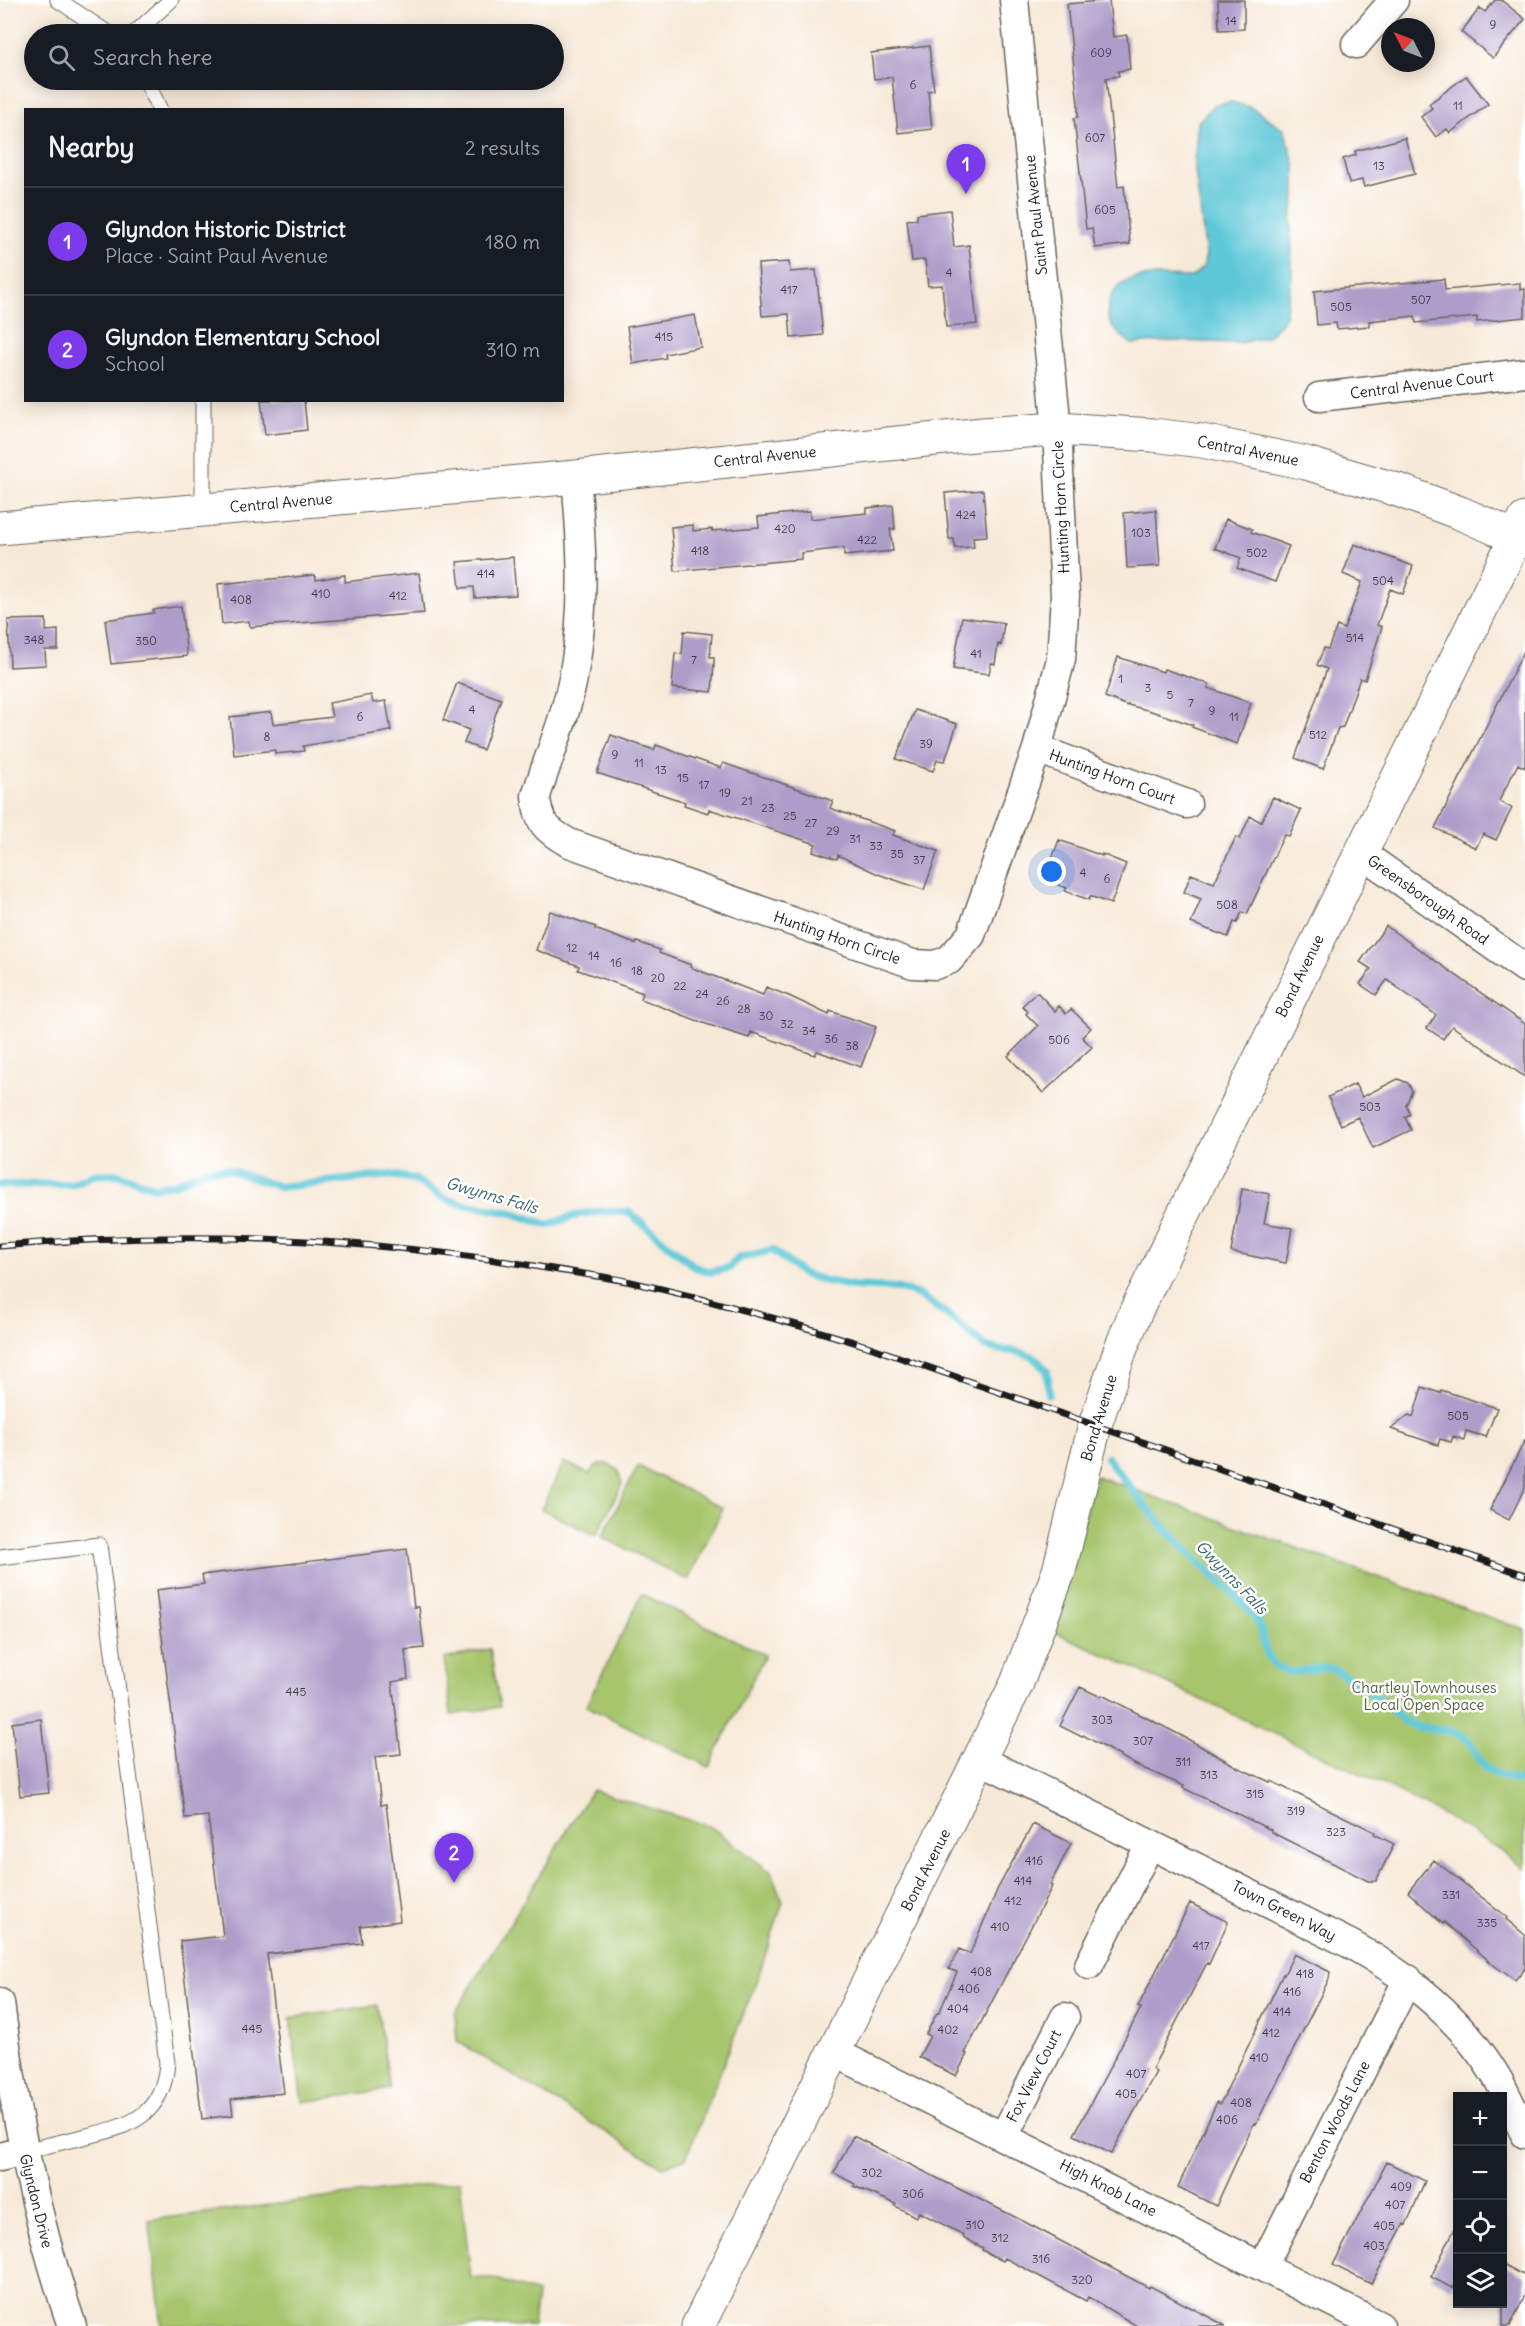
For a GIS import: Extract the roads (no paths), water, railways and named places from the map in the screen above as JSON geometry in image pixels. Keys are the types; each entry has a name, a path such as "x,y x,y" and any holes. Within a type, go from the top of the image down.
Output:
{"street":[{"name":"Saint Paul Avenue","path":"1014,0 1057,429"},
{"path":"1356,44 1394,0"},
{"name":"Central Avenue Court","path":"1320,397 1525,373"},
{"name":"Central Avenue","path":"0,528 576,477 983,434 1057,429 1153,435 1202,441 1306,463 1398,490 1522,532"},
{"name":"Hunting Horn Circle","path":"576,477 583,560 580,629 573,680 536,796 537,810 542,823 552,834 569,843 913,964 935,965 949,960 960,950 970,935 1037,749 1061,659 1065,596 1057,429"},
{"name":"Bond Avenue","path":"698,2326 981,1760 1017,1683 1059,1571 1095,1425 1136,1311 1522,532"},
{"name":"Hunting Horn Court","path":"1037,749 1187,804"},
{"name":"Greensborough Road","path":"1361,853 1525,968"},
{"name":"Town Green Way","path":"981,1760 1350,1944 1408,1979 1434,2002 1476,2048 1497,2077 1525,2134"},
{"path":"1089,1965 1150,1844"},
{"name":"Benton Woods Lane","path":"1263,2266 1408,1979"},
{"name":"Glyndon Drive","path":"0,2003 12,2154 44,2232 72,2326"},
{"name":"Fox View Court","path":"1004,2136 1065,2017"},
{"name":"High Knob Lane","path":"834,2052 1380,2326"}],"lane":[{"path":"58,0 94,24"},
{"path":"145,24 171,0"},
{"path":"151,90 159,108"},
{"path":"203,402 203,510"},
{"path":"0,1557 99,1545 167,2063 166,2079 160,2096 137,2120 118,2129 12,2154"}],"water":[{"path":"1232,102 1252,108 1284,129 1295,166 1295,199 1291,220 1292,275 1285,318 1269,336 1240,343 1172,341 1132,344 1114,329 1109,319 1108,307 1112,294 1120,285 1129,280 1154,276 1192,277 1203,267 1206,255 1194,162 1198,122 1214,105"}],"waterway":[{"name":"Gwynns Falls","path":"0,1185 71,1184 93,1175 118,1174 154,1187 175,1184 205,1170 226,1169 280,1187 390,1175 414,1179 444,1198 462,1204 512,1213 548,1225 580,1214 605,1211 629,1212 695,1267 710,1272 729,1268 739,1258 772,1250 803,1274 826,1281 853,1286 896,1288 917,1294 945,1313 985,1346 1032,1356 1047,1370 1049,1394"},
{"name":"Gwynns Falls","path":"1107,1458 1165,1529 1253,1614 1259,1625 1266,1651 1273,1663 1280,1669 1297,1672 1330,1668 1337,1671 1377,1697 1406,1722 1460,1735 1469,1741 1481,1762 1490,1771 1507,1778 1525,1781"}],"railway":[{"path":"0,1246 137,1238 273,1239 342,1243 478,1257 631,1282 691,1296 867,1346 1525,1575"}],"place":[{"name":"Glyndon Historic District","path":"966,194"},
{"name":"Glyndon Elementary School","path":"454,1883"}],"park label":[{"name":"Chartley Townhouses Local Open Space","path":"1424,1696"}]}
